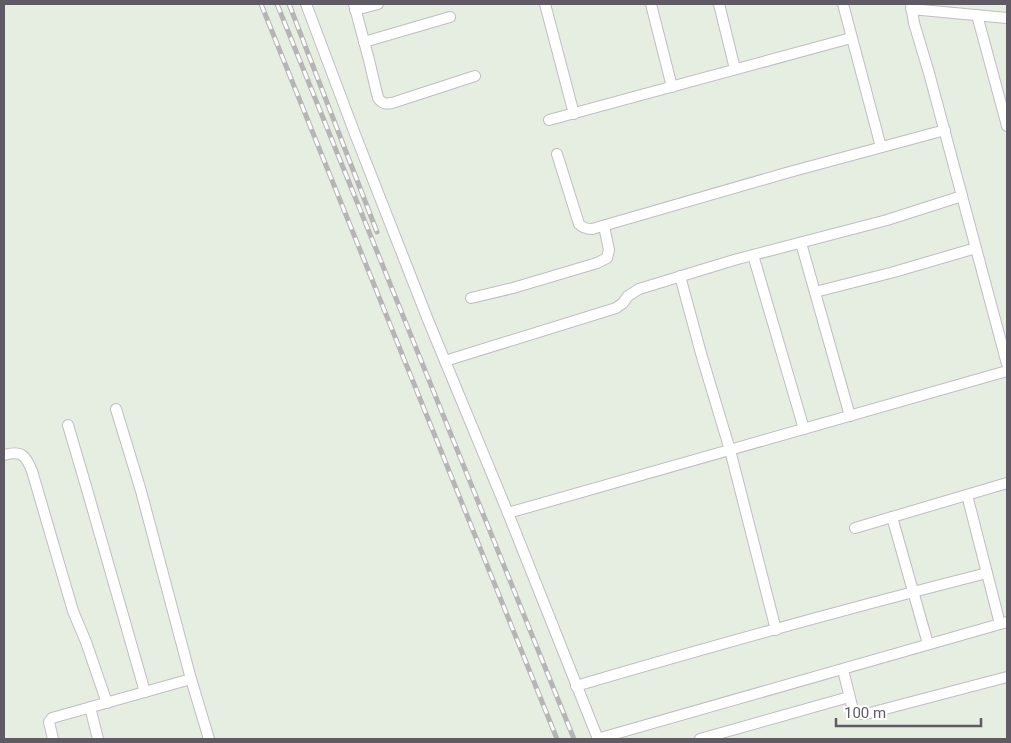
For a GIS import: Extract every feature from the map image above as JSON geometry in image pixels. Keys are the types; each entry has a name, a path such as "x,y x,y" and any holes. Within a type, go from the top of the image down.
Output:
{"street":[{"path":"306,4 355,134 597,739 1004,623 987,573 967,495"},
{"path":"378,4 355,7 378,98 381,102 392,103 475,76"},
{"path":"545,4 574,114"},
{"path":"651,4 672,87"},
{"path":"719,4 735,69"},
{"path":"843,4 881,147"},
{"path":"1007,18 911,6 914,23 945,130 1007,364"},
{"path":"977,15 1007,126"},
{"path":"364,42 450,17"},
{"path":"549,120 852,38"},
{"path":"557,154 579,224 587,229 604,226 786,173 945,130"},
{"path":"445,361 616,308 628,296 639,289 753,255 886,220 962,196"},
{"path":"471,298 513,288 602,261 607,258 609,250 604,226"},
{"path":"801,243 850,416"},
{"path":"815,292 976,248"},
{"path":"753,255 804,429"},
{"path":"680,276 730,450 776,630"},
{"path":"508,513 1007,371"},
{"path":"116,409 141,491 191,679 210,739"},
{"path":"68,425 145,692"},
{"path":"4,455 22,454 28,460 73,611 107,703"},
{"path":"855,528 1007,482"},
{"path":"892,517 928,644"},
{"path":"576,686 698,650 987,573"},
{"path":"843,670 853,710 866,714 1007,676"},
{"path":"52,739 50,722 52,718 191,679"},
{"path":"700,739 849,697"},
{"path":"90,707 98,739"}],"railway":[{"path":"261,4 557,739"},
{"path":"277,4 574,739"},
{"path":"289,4 377,232"}]}
